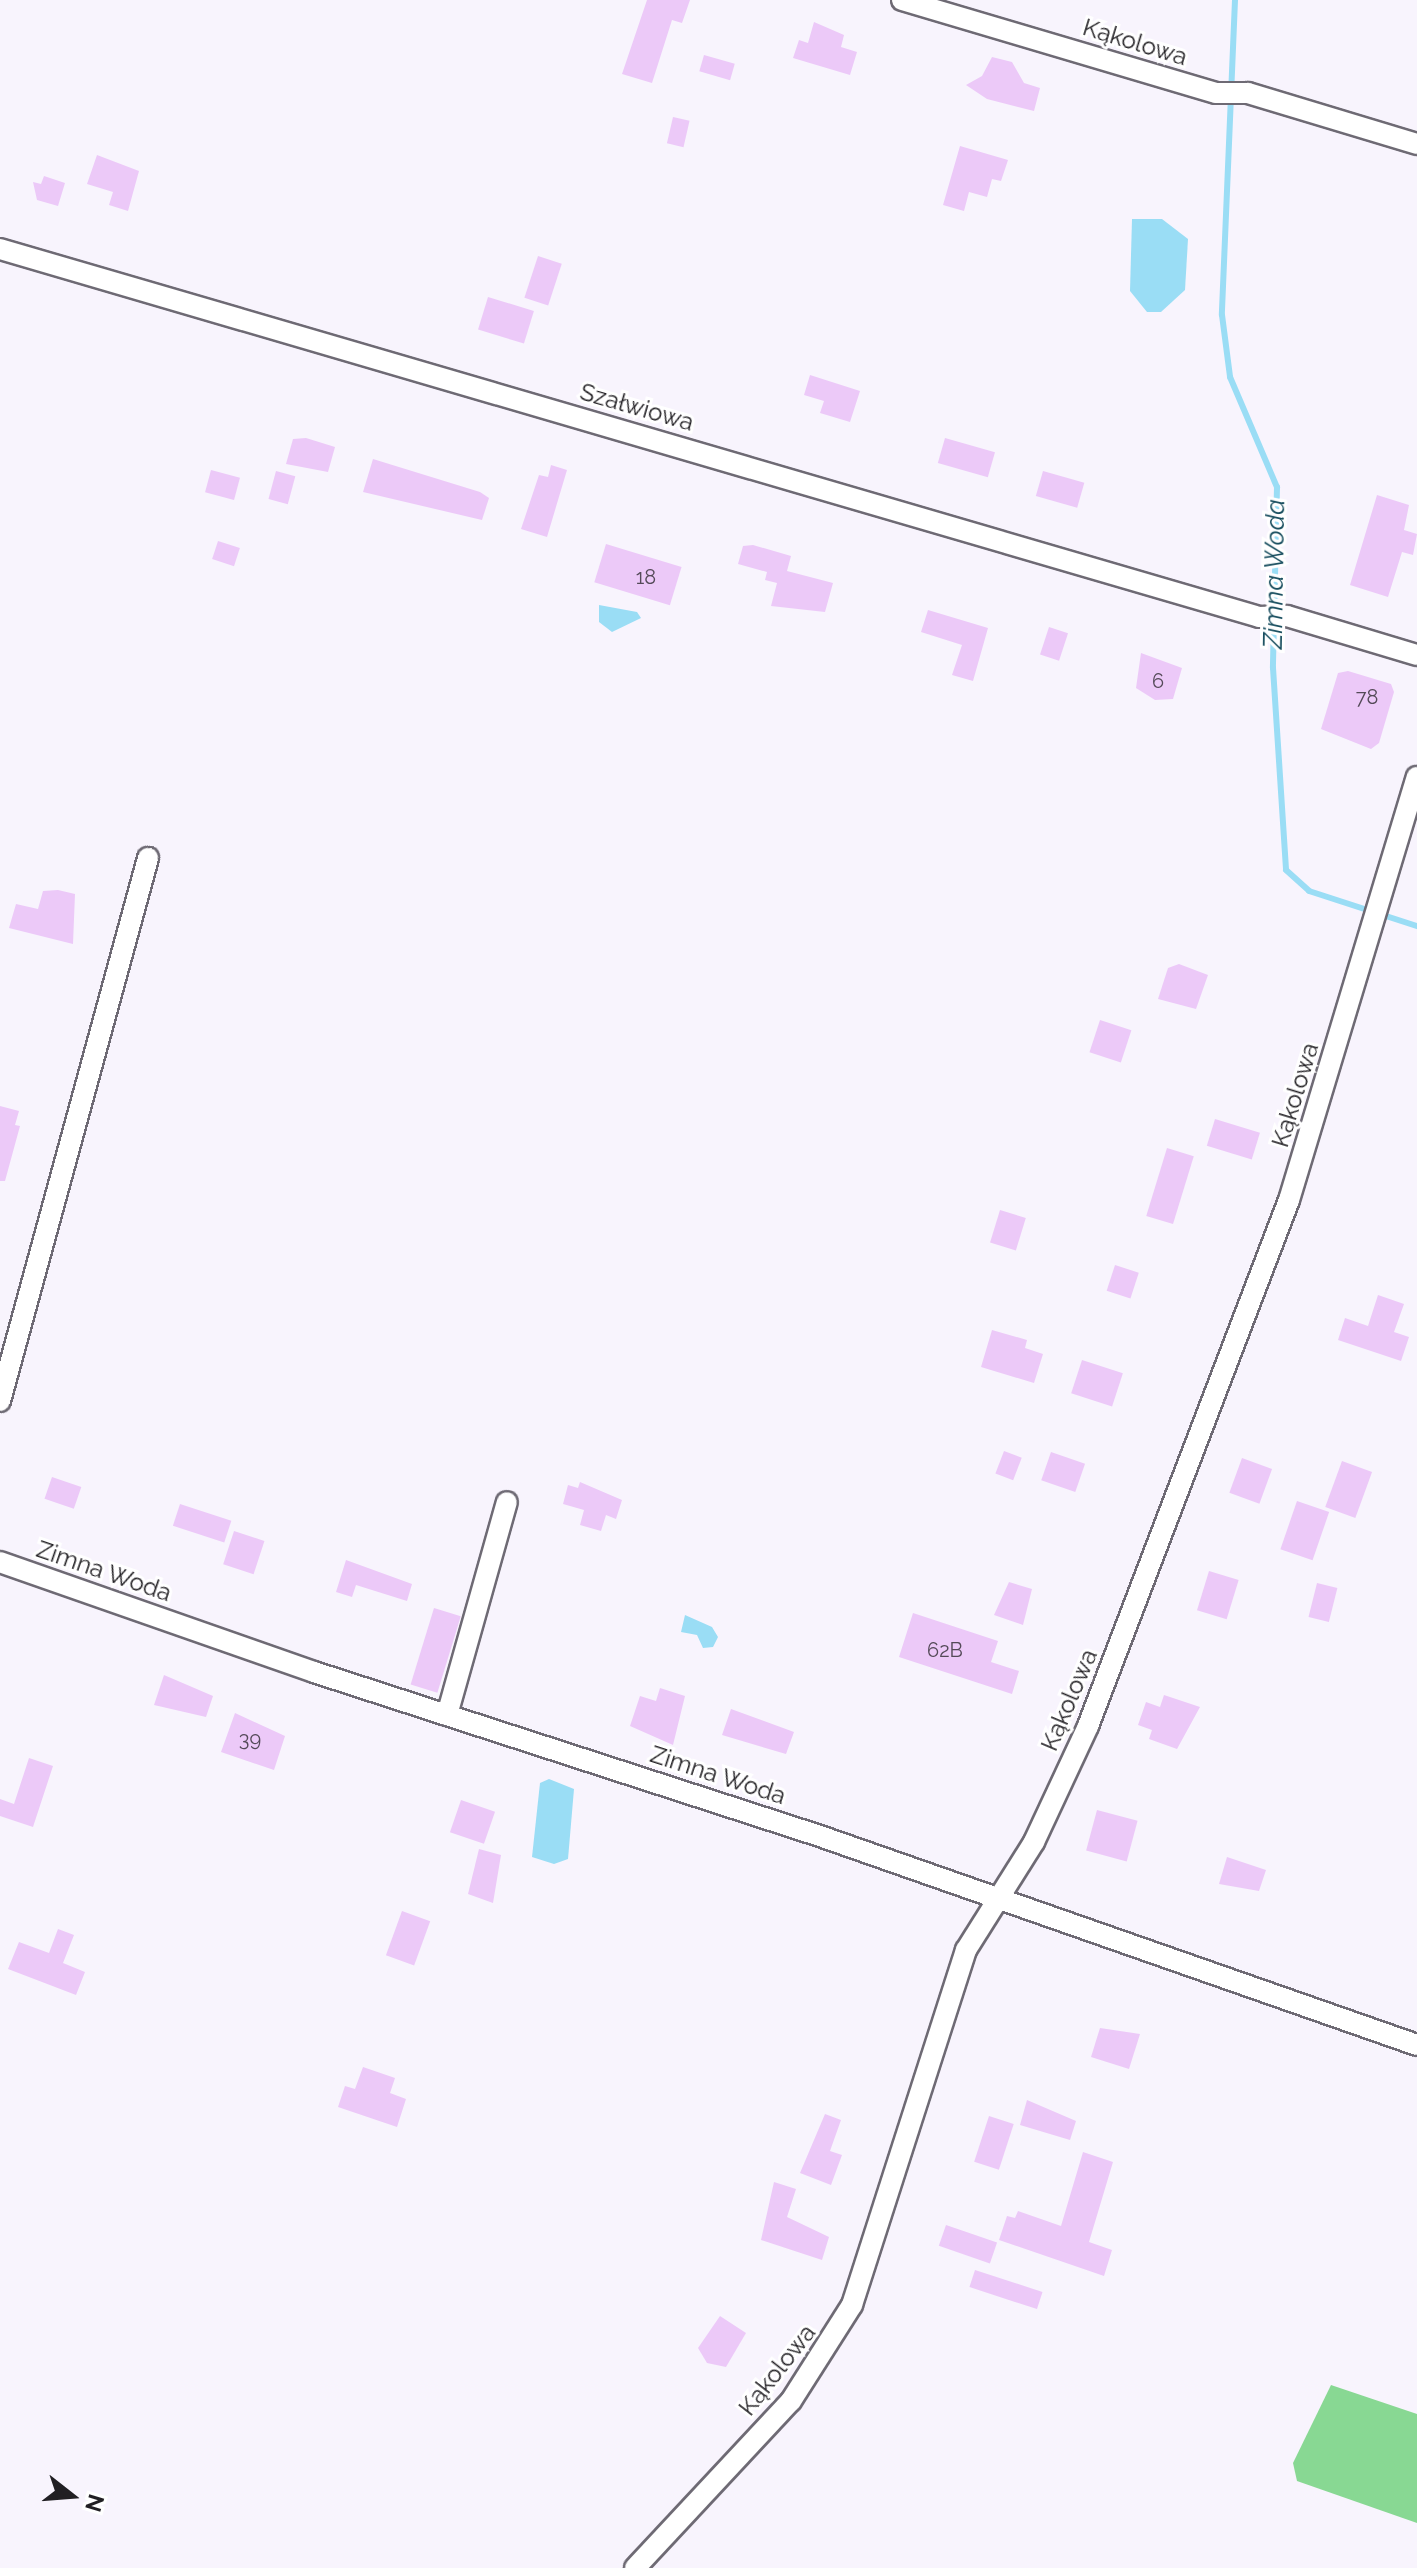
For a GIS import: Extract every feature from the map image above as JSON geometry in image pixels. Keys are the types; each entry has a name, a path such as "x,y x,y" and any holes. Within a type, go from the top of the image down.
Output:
{"street":[{"name":"Kąkolowa","path":"902,0 1216,93 1248,93 1417,144"},
{"name":"Szałwiowa","path":"0,249 1259,617 1287,616 1417,655"},
{"name":"Kąkolowa","path":"635,2568 791,2401 840,2331 966,1950 994,1898 1049,1812 1175,1507 1289,1200 1383,902 1417,777"},
{"path":"0,1401 148,858"},
{"path":"447,1715 507,1502"},
{"name":"Zimna Woda","path":"0,1562 994,1898 1417,2045"}],"green space":[{"path":"1331,2385 1417,2414 1417,2523 1297,2481 1293,2463"}],"water":[{"path":"1132,219 1162,219 1188,239 1185,290 1161,312 1147,312 1130,291"},
{"path":"599,605 637,612 641,618 612,632 599,622"},
{"path":"685,1615 712,1627 718,1637 713,1647 703,1648 697,1635 681,1632"},
{"path":"549,1779 574,1789 568,1859 554,1864 532,1857 540,1783"}],"building":[{"path":"647,0 690,0 682,23 672,20 652,83 622,74"},
{"path":"814,22 844,35 841,47 857,52 850,75 793,58 799,40 808,43"},
{"path":"704,55 735,64 730,80 699,71"},
{"path":"992,57 1012,62 1024,83 1040,88 1034,111 987,99 966,85 982,76"},
{"path":"673,117 690,121 683,147 667,143"},
{"path":"960,146 1008,160 1001,181 992,179 987,197 969,192 964,211 943,205"},
{"path":"97,155 139,171 128,211 109,205 113,192 87,184"},
{"path":"44,176 65,183 58,206 37,200 33,182 41,184"},
{"path":"538,256 562,264 548,306 524,298"},
{"path":"488,297 534,311 524,344 478,330"},
{"path":"810,375 860,391 850,422 820,413 824,401 804,395"},
{"path":"306,438 335,447 328,472 286,464 293,439"},
{"path":"945,438 995,452 988,477 938,463"},
{"path":"373,459 480,492 489,498 482,520 363,492"},
{"path":"551,465 567,470 547,537 521,529 539,475 548,477"},
{"path":"211,470 240,478 234,500 205,492"},
{"path":"276,471 295,476 288,504 268,499"},
{"path":"1043,471 1084,483 1077,508 1036,496"},
{"path":"1377,495 1409,505 1404,530 1417,534 1413,555 1402,552 1388,597 1350,585"},
{"path":"218,541 240,548 234,566 212,559"},
{"path":"606,544 682,567 670,605 594,582"},
{"path":"753,545 791,556 787,571 833,583 825,612 771,606 777,583 765,580 767,572 738,564 743,546"},
{"path":"928,610 988,628 973,681 952,675 962,645 921,632"},
{"path":"1049,627 1068,633 1059,661 1040,655"},
{"path":"1141,653 1182,668 1173,699 1155,700 1136,688"},
{"path":"1348,671 1391,684 1394,692 1379,743 1371,749 1321,729 1338,673"},
{"path":"43,891 75,894 73,944 9,928 16,904 38,909"},
{"path":"1179,964 1208,975 1196,1009 1158,999 1168,968"},
{"path":"1100,1020 1131,1030 1121,1063 1089,1052"},
{"path":"0,1106 19,1111 15,1125 20,1126 5,1181 0,1181"},
{"path":"1215,1119 1260,1133 1252,1160 1207,1146"},
{"path":"1167,1148 1194,1156 1173,1224 1146,1216"},
{"path":"1000,1210 1026,1218 1016,1250 990,1243"},
{"path":"1115,1265 1139,1273 1130,1298 1107,1291"},
{"path":"1378,1295 1404,1304 1394,1332 1409,1337 1401,1361 1338,1340 1345,1318 1368,1326"},
{"path":"992,1330 1027,1340 1025,1348 1043,1354 1034,1383 981,1367"},
{"path":"1082,1360 1123,1373 1112,1407 1071,1393"},
{"path":"1004,1451 1022,1458 1013,1480 995,1473"},
{"path":"1051,1452 1085,1464 1075,1492 1041,1480"},
{"path":"1242,1458 1272,1469 1259,1504 1229,1493"},
{"path":"1342,1461 1372,1472 1355,1518 1325,1507"},
{"path":"52,1477 81,1487 74,1509 45,1499"},
{"path":"580,1482 622,1500 616,1519 606,1515 601,1531 580,1525 584,1510 563,1504 568,1485 578,1488"},
{"path":"1297,1501 1329,1512 1313,1560 1280,1549"},
{"path":"180,1504 231,1521 224,1543 173,1526"},
{"path":"234,1531 264,1541 254,1574 223,1564"},
{"path":"346,1560 412,1584 407,1601 356,1585 352,1597 336,1592"},
{"path":"1209,1571 1239,1580 1227,1619 1197,1610"},
{"path":"1009,1582 1032,1589 1023,1625 994,1615"},
{"path":"1317,1583 1337,1588 1329,1622 1309,1617"},
{"path":"434,1608 461,1616 437,1693 411,1685"},
{"path":"913,1613 998,1641 991,1662 1019,1671 1012,1694 899,1657"},
{"path":"164,1675 213,1696 206,1717 154,1705"},
{"path":"660,1688 685,1696 673,1745 630,1726 640,1696 656,1701"},
{"path":"1164,1695 1200,1707 1177,1749 1149,1739 1152,1730 1138,1725 1146,1702 1160,1707"},
{"path":"731,1709 794,1732 786,1754 722,1735"},
{"path":"235,1713 285,1736 274,1770 221,1752"},
{"path":"29,1758 53,1766 33,1827 0,1816 0,1799 14,1804"},
{"path":"461,1800 495,1812 484,1844 450,1832"},
{"path":"1097,1810 1138,1821 1127,1861 1086,1851"},
{"path":"479,1849 501,1855 493,1903 468,1894"},
{"path":"1227,1857 1266,1870 1259,1891 1219,1884"},
{"path":"402,1911 430,1921 414,1965 386,1955"},
{"path":"58,1929 74,1935 63,1963 85,1972 76,1995 8,1969 19,1942 49,1953"},
{"path":"1100,2028 1140,2034 1129,2069 1091,2057"},
{"path":"363,2067 395,2078 390,2093 406,2099 397,2127 338,2107 345,2086 355,2089"},
{"path":"1027,2100 1076,2121 1070,2140 1020,2125"},
{"path":"825,2114 841,2120 830,2151 842,2155 831,2185 800,2173"},
{"path":"989,2116 1014,2124 999,2170 974,2162"},
{"path":"1083,2152 1113,2162 1089,2242 1112,2250 1104,2276 999,2240 1007,2216 1015,2218 1018,2211 1061,2226"},
{"path":"774,2182 796,2189 787,2217 829,2237 822,2260 761,2240"},
{"path":"946,2225 997,2243 990,2263 939,2246"},
{"path":"975,2270 1043,2292 1037,2309 969,2287"},
{"path":"720,2316 746,2333 726,2367 707,2363 698,2348"}],"waterway":[{"name":"Zimna Woda","path":"1235,0 1222,315 1230,377 1277,487 1273,668 1286,870 1309,891 1417,926"}]}
